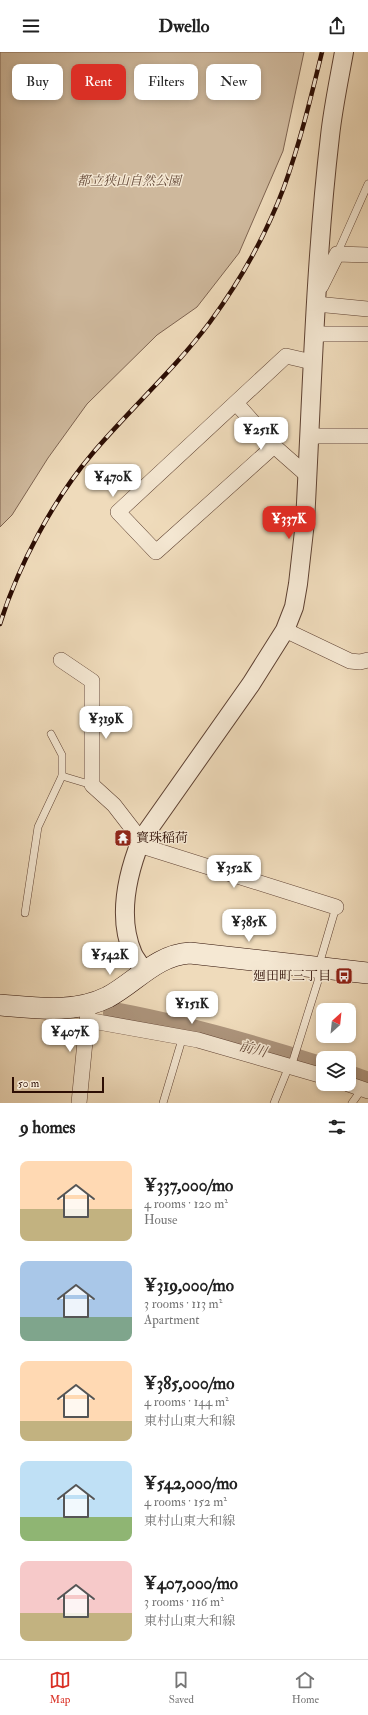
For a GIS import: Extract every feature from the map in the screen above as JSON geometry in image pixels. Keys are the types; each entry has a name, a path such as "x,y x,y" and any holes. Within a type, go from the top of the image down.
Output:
{"main road":[{"path":"0,1005 68,1009 88,1012 157,962 176,954 190,953 368,973"}],"street":[{"path":"145,972 133,954 127,932 125,905 127,885 140,842 251,684 285,630 294,607 305,522 316,286 330,134 344,52"},
{"path":"316,286 321,286 337,254 368,255"},
{"path":"316,304 368,309"},
{"path":"314,334 368,334"},
{"path":"274,446 156,552 118,512 286,356 312,362"},
{"path":"236,403 274,446 308,476"},
{"path":"309,436 368,436"},
{"path":"285,630 350,661 360,662 368,660"},
{"path":"61,660 92,681 92,785 114,805 140,842 336,906"},
{"path":"79,1103 88,1012 183,1036 316,1074"}],"lane":[{"path":"337,254 368,184"},
{"path":"25,913 38,827 62,776 62,755 51,734"},
{"path":"62,776 92,785"},
{"path":"274,1103 290,1066 318,981 318,968 336,906"},
{"path":"163,1103 183,1036"},
{"path":"352,1103 359,1088"}],"green space":[{"name":"都立狭山自然公園","path":"0,52 304,52 283,151 239,253 197,307 157,335 87,404 48,458 12,515 0,527"}],"waterway":[{"name":"前川","path":"114,1013 219,1037 316,1066"},
{"name":"前川","path":"356,1079 368,1083"}],"railway":[{"path":"0,624 16,579 38,534 64,492 92,454 167,373 210,322 252,257 277,205 290,170 305,120 322,52"}],"place":[{"name":"寳珠稲荷","path":"123,838"},
{"name":"廻田町三丁目","path":"344,976"}]}
